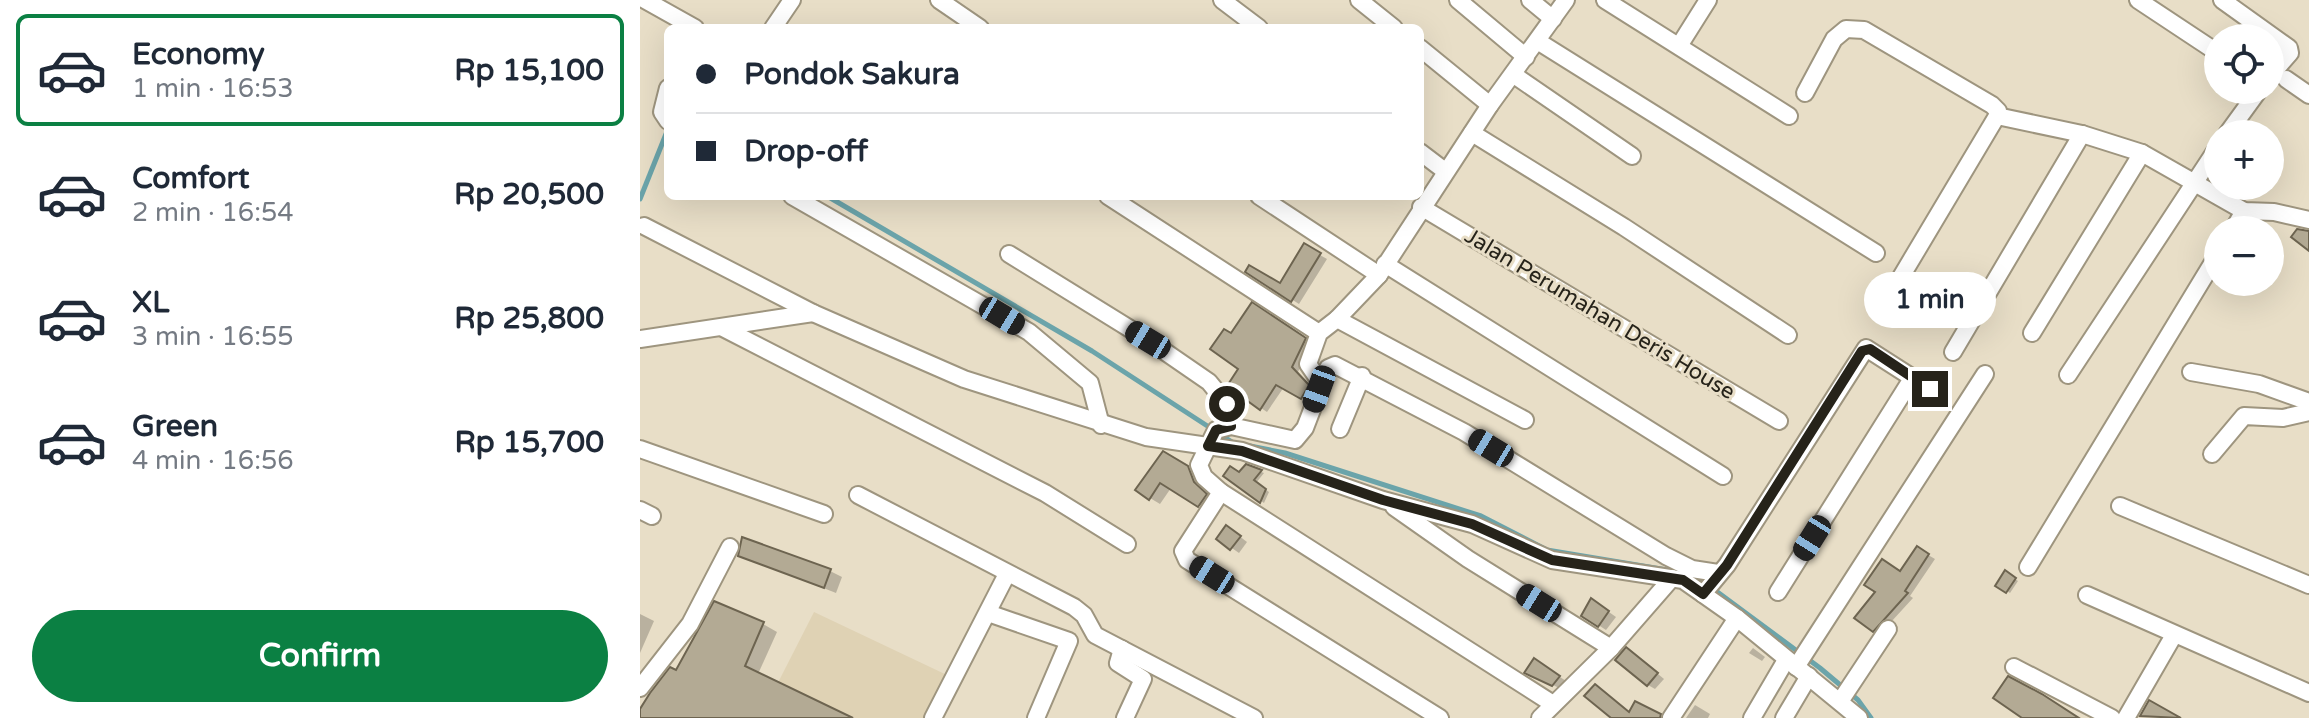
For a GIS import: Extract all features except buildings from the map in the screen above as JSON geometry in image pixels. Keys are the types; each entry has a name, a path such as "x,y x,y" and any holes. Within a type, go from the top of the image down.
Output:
{"street":[{"path":"645,0 688,24"},
{"path":"776,24 792,0"},
{"path":"939,0 974,24"},
{"path":"1222,0 1254,24"},
{"path":"1359,0 1389,24"},
{"path":"1458,0 1526,57"},
{"path":"1530,0 1553,19"},
{"path":"1321,383 1308,364 1319,333 1337,319 1382,269 1490,105 1539,42 1566,0"},
{"path":"1605,0 1628,6 1679,46 1789,116"},
{"path":"1679,46 1708,0"},
{"path":"2138,0 2204,44"},
{"path":"2222,0 2256,24"},
{"path":"1805,93 1834,39 1846,29 1864,30 1998,111 1898,282"},
{"path":"1539,42 1876,253"},
{"path":"2284,44 2290,53 2284,66"},
{"path":"1424,51 1490,105"},
{"path":"1514,75 1632,156"},
{"path":"2284,81 2309,95"},
{"path":"1997,116 2082,134 2142,153 2244,211 2274,212 2309,220"},
{"path":"1472,133 1624,227 1788,335"},
{"path":"1953,352 2082,134"},
{"path":"2032,333 2142,153"},
{"path":"1424,155 1445,171"},
{"path":"2068,375 2204,167"},
{"path":"799,200 1029,332 1090,383 1101,425"},
{"path":"1114,200 1319,333"},
{"path":"1266,200 1723,476"},
{"name":"Jalan Perumahan Deris House","path":"1421,207 1779,421"},
{"path":"2241,216 2244,211"},
{"path":"644,226 813,313 964,379 1146,437 1216,436 1295,440 1305,428 1330,365 1362,376 1478,440 1666,556 1692,569 1717,575"},
{"path":"1009,254 1148,340 1209,382 1227,404 1200,471 1221,492 1553,704"},
{"path":"2028,567 2204,277"},
{"path":"640,339 813,313"},
{"path":"1337,319 1525,420"},
{"path":"723,328 1045,493 1127,544"},
{"path":"1704,593 1862,351 1870,349 1930,389"},
{"path":"2191,372 2259,384 2309,402"},
{"path":"1752,718 1799,663 1985,374"},
{"path":"1340,429 1362,376"},
{"path":"1778,592 1913,377"},
{"path":"2212,454 2244,416 2283,418 2309,412"},
{"path":"1216,436 1242,451 1383,500 1472,524 1552,560 1683,580 1845,695 1859,718"},
{"path":"640,449 824,514"},
{"path":"1221,492 1183,551 1187,560 1440,718"},
{"path":"858,495 1074,607 1084,615 1095,635 1254,718"},
{"path":"1383,500 1468,559 1611,648"},
{"path":"2120,506 2309,585"},
{"path":"640,688 690,624 730,547"},
{"path":"933,718 1007,574"},
{"path":"1540,718 1611,648 1672,578"},
{"path":"2087,595 2309,693"},
{"path":"988,613 1069,641 1036,718"},
{"path":"1671,718 1737,618"},
{"path":"1845,695 1888,629"},
{"path":"2126,718 2174,635"},
{"path":"1122,649 1118,663 1143,679 1125,718"},
{"path":"1784,718 1799,663"},
{"path":"2014,667 2112,718"}],"shaded area":[{"path":"814,612 949,676 941,718 760,718"}],"waterway":[{"path":"640,199 664,139"},
{"path":"834,200 1092,351 1232,442"},
{"path":"1250,446 1285,453 1481,516 1547,550 1685,573 1712,588 1820,668 1858,700 1871,718"}],"route":[{"path":"1227,404 1231,426 1216,430 1208,446 1242,451 1383,500 1472,524 1552,560 1683,580 1703,594 1727,565 1862,351 1870,349 1930,389"}]}
